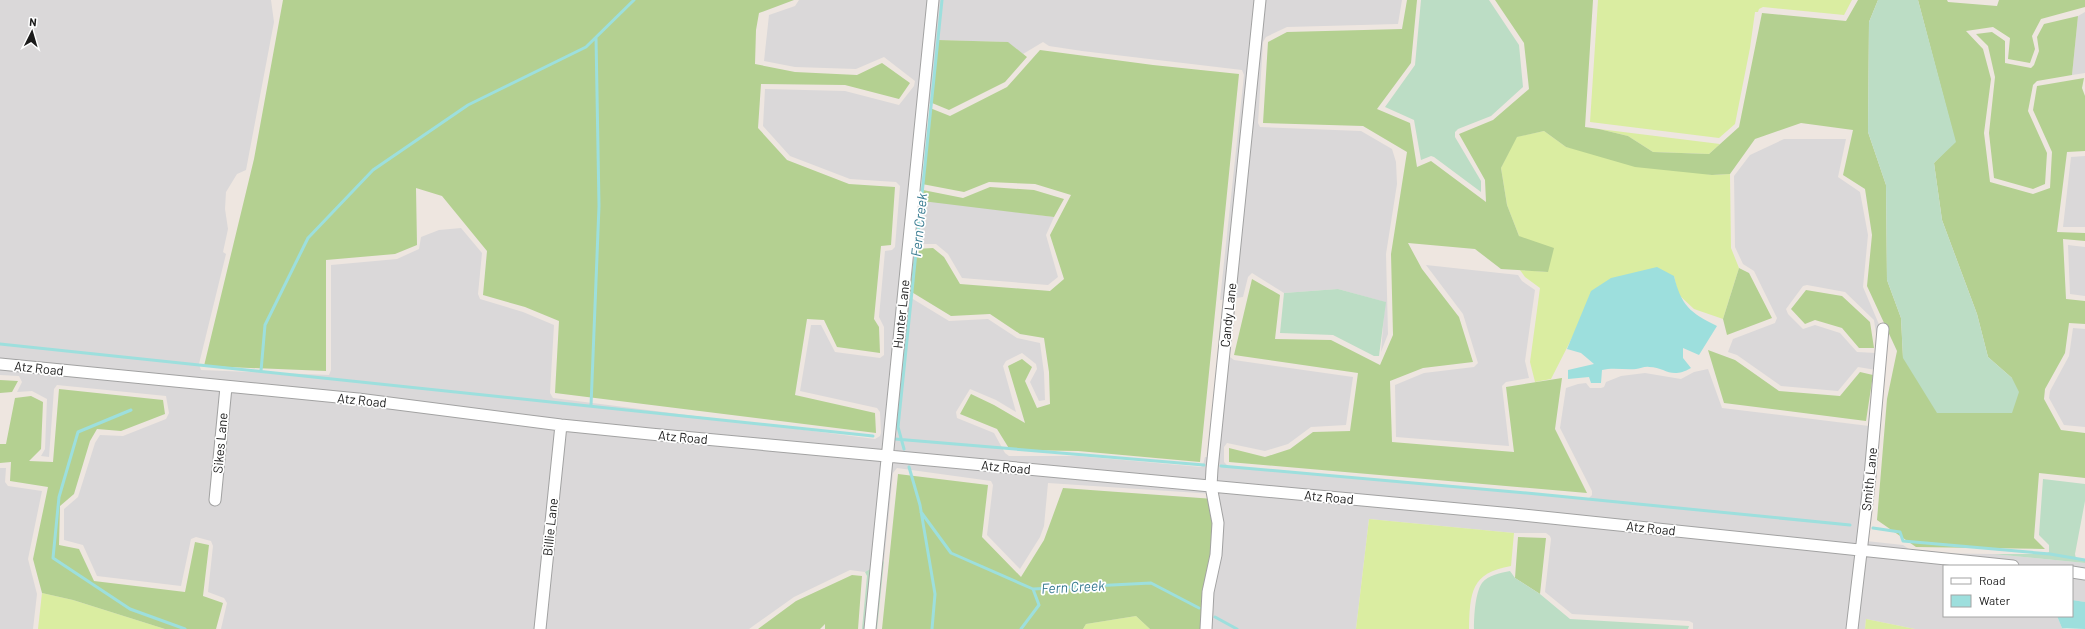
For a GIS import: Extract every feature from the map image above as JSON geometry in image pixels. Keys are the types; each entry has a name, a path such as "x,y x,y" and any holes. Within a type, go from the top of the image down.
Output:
{"street":[{"name":"Hunter Lane","path":"870,629 933,0"},
{"name":"Candy Lane","path":"1206,629 1208,592 1216,555 1218,523 1211,486 1260,0"},
{"name":"Smith Lane","path":"1852,629 1883,329"},
{"name":"Atz Road","path":"0,364 358,399 561,425 1505,513 2004,565"},
{"name":"Sikes Lane","path":"215,500 226,387"},
{"name":"Billie Lane","path":"540,629 561,425"},
{"path":"2073,572 2085,574"}],"shaded area":[{"path":"0,0 271,0 274,22 246,170 237,174 226,192 225,209 228,229 223,252 226,254 199,364 201,370 329,375 331,370 331,265 397,259 419,249 421,237 439,230 461,228 482,253 478,294 480,299 523,312 554,325 550,393 553,398 875,439 880,436 881,433 880,412 877,408 800,391 811,325 821,325 835,352 880,358 884,355 884,327 879,317 885,251 892,250 895,247 900,186 896,182 850,179 790,156 763,126 765,89 845,91 899,105 914,86 915,81 884,57 856,69 795,67 764,61 769,15 795,6 799,0 1402,0 1398,24 1287,27 1266,37 1263,42 1258,123 1260,127 1361,131 1392,149 1396,162 1397,184 1386,254 1388,334 1381,352 1385,302 1338,289 1284,293 1252,273 1248,277 1243,297 1220,300 1244,75 1242,70 1082,51 1049,46 1043,42 1023,54 1007,42 938,40 932,103 927,104 919,188 923,190 922,200 1054,217 1046,235 1058,277 1048,285 962,278 948,254 936,244 913,244 908,296 949,321 988,319 1017,338 1040,343 1044,373 1045,400 1039,401 1030,382 1037,369 1036,364 1022,353 1006,361 1003,366 1016,412 996,400 970,389 956,412 957,418 994,433 1005,453 1009,456 1078,456 1201,467 1205,457 1210,457 1225,351 1230,351 1230,357 1234,360 1353,377 1346,425 1311,427 1288,444 1265,451 1227,443 1224,447 1224,462 1229,467 1588,499 1592,495 1592,491 1560,428 1566,388 1578,384 1586,383 1590,388 1601,388 1604,387 1606,382 1621,376 1645,373 1681,379 1694,372 1708,369 1722,408 1869,426 1871,424 1876,370 1858,367 1838,391 1781,386 1737,355 1728,352 1733,339 1775,323 1777,318 1754,271 1743,264 1735,247 1734,176 1750,155 1784,139 1846,139 1838,177 1860,192 1868,235 1863,287 1884,336 1866,541 1903,545 1915,553 1993,554 2085,563 2085,602 2073,600 2073,565 1943,565 1943,617 2057,617 2062,628 2067,629 1915,629 1866,619 1865,629 1693,629 1693,623 1689,621 1572,614 1545,592 1551,539 1546,533 1514,533 1369,519 1356,629 1210,629 1214,494 1048,483 1044,526 1040,537 1020,569 987,535 993,485 991,481 897,468 893,473 884,561 865,572 850,570 794,597 749,629 221,629 227,603 224,598 208,592 213,546 211,541 196,537 191,539 181,586 97,576 83,545 64,540 64,509 78,497 95,443 100,435 123,436 166,419 169,413 166,396 57,385 54,389 49,457 41,456 45,449 47,399 32,391 17,392 22,382 19,376 0,375","holes":["1807,285 1845,292 1874,320 1878,347 1876,353 1857,352 1840,333 1815,325 1803,329 1788,314 1786,309 1803,286"]},
{"path":"2085,12 2085,73 2072,75 2078,16"},
{"path":"2085,156 2085,227 2063,227 2071,157"},
{"path":"2068,245 2085,247 2085,296 2070,294"},
{"path":"1426,265 1518,275 1522,281 1535,290 1525,361 1529,378 1506,382 1502,386 1509,446 1396,437 1395,385 1424,373 1474,367 1478,363 1463,314"},
{"path":"2073,328 2085,329 2085,427 2064,425 2049,398 2050,391 2069,356"},
{"path":"0,468 6,468 5,482 8,486 42,491 28,559 37,594 33,629 0,629"}],"green space":[{"path":"283,0 794,0 759,13 756,30 755,64 795,72 857,75 882,63 910,83 899,99 845,85 761,84 758,128 787,160 849,184 895,187 891,245 881,246 874,319 879,327 880,353 837,347 824,320 807,319 795,395 875,413 876,433 555,393 559,321 525,307 483,295 487,251 442,196 416,188 417,245 395,254 326,260 326,371 204,366 254,159"},
{"path":"1407,0 1417,0 1411,63 1377,109 1410,123 1417,167 1431,161 1486,202 1485,180 1459,134 1493,120 1529,89 1524,43 1495,0 1593,0 1585,127 1628,136 1653,152 1709,154 1739,127 1762,13 1846,21 1858,0 1878,0 1869,22 1868,132 1886,185 1887,280 1901,318 1903,358 2012,378 1988,357 1977,314 1942,220 1934,163 1955,141 1918,0 1947,0 1948,2 1997,6 1999,0 2085,0 2085,7 2041,19 2032,36 2035,49 2030,63 2008,59 2010,38 1993,27 1966,31 1983,49 1991,79 1984,133 1990,182 2033,194 2050,188 2052,152 2033,110 2037,86 2084,78 2082,88 2085,96 2085,151 2067,152 2057,232 2085,233 2085,241 2063,239 2066,299 2085,301 2085,324 2069,323 2065,353 2045,389 2044,399 2061,430 2085,433 2085,478 2039,473 2034,538 2045,549 1916,547 1877,520 1887,399 1897,351 1867,286 1872,235 1865,189 1843,175 1853,130 1801,123 1755,139 1730,174 1712,175 1635,167 1566,147 1544,131 1517,137 1501,168 1507,205 1519,236 1554,248 1548,272 1501,269 1475,249 1408,243 1422,269 1459,317 1473,362 1423,368 1390,381 1392,442 1514,452 1506,387 1562,378 1555,429 1587,493 1229,462 1229,448 1265,457 1290,449 1313,432 1350,431 1358,373 1234,355 1252,279 1280,295 1275,339 1331,340 1380,365 1393,335 1391,254 1407,152 1363,126 1263,123 1268,42 1287,32 1402,29"},
{"path":"1421,0 1489,0 1519,45 1523,87 1491,116 1458,129 1455,132 1455,137 1481,181 1481,192 1434,157 1431,156 1421,160 1414,120 1385,107 1415,65"},
{"path":"1598,0 1852,0 1844,15 1763,7 1759,9 1758,12 1755,12 1750,48 1735,124 1719,138 1590,122"},
{"path":"1878,0 1918,0 1956,142 1934,163 1942,220 1977,314 1988,357 2012,378 2019,392 2012,413 1937,413 1903,358 1901,318 1887,280 1886,185 1868,132 1869,22"},
{"path":"2078,16 2072,75 2037,81 2033,85 2028,111 2047,153 2045,184 2033,189 1994,178 1989,133 1995,77 1988,46 1976,34 1992,32 2005,41 2005,63 2031,68 2034,65 2039,51 2037,37 2044,24"},
{"path":"938,40 1008,42 1027,57 1005,82 949,110 932,103"},
{"path":"1040,50 1153,65 1239,74 1200,462 1078,451 1010,450 997,429 960,414 971,394 1025,423 1008,366 1022,359 1032,367 1025,381 1037,408 1050,404 1049,372 1044,338 1020,334 990,314 951,316 910,291 915,249 933,248 944,257 960,284 1050,291 1064,279 1050,235 1071,195 1035,184 989,182 964,192 922,184 930,108 950,116 1007,87"},
{"path":"1599,129 1720,144 1709,154 1653,152 1628,136"},
{"path":"1544,131 1566,147 1712,175 1730,174 1731,248 1739,268 1723,319 1694,309 1678,294 1674,276 1575,332 1551,379 1535,382 1530,362 1540,288 1525,277 1520,270 1548,272 1519,236 1507,205 1501,168 1516,137"},
{"path":"990,187 1034,190 1064,199 1054,217 922,201 923,190 963,198"},
{"path":"1739,268 1749,273 1772,318 1727,335 1723,319"},
{"path":"1338,289 1386,302 1379,356 1374,356 1333,335 1280,333 1284,293"},
{"path":"1806,290 1842,296 1870,322 1874,348 1859,348 1842,328 1815,320 1805,324 1791,309"},
{"path":"1708,350 1735,360 1779,391 1840,396 1860,372 1873,375 1866,421 1724,403"},
{"path":"0,380 18,381 12,392 0,393"},
{"path":"59,389 163,400 165,414 121,431 97,429 90,441 74,494 60,506 59,545 79,549 94,581 185,592 195,542 209,545 203,596 223,603 216,629 165,629 73,600 42,593 33,559 48,487 10,481 11,462 0,463 0,444 6,444 15,398 31,396 43,402 41,449 29,461 53,462"},
{"path":"898,474 988,485 982,537 1021,577 1044,540 1063,488 1214,499 1218,523 1206,629 1150,629 1136,616 1086,624 1083,629 882,629"},
{"path":"2043,479 2085,484 2085,501 2075,554 2076,559 2085,560 2085,563 1993,554 2045,554 2049,552 2049,545 2039,535"},
{"path":"1369,519 1514,533 1511,566 1498,569 1488,574 1480,579 1475,586 1470,605 1469,629 1356,629"},
{"path":"1518,537 1546,538 1540,594 1515,578"},
{"path":"884,561 877,629 862,629 867,576 865,572"},
{"path":"1510,571 1515,578 1540,594 1570,619 1689,626 1688,629 1474,629 1476,599 1482,583 1491,576"},
{"path":"852,575 862,576 858,629 825,629 825,624 820,629 758,629 796,601"},
{"path":"42,593 73,600 165,629 38,629"},
{"path":"1136,616 1150,629 1083,629 1086,624"},
{"path":"1866,619 1915,629 1865,629"}],"water":[{"path":"1657,267 1674,276 1680,294 1693,312 1717,326 1699,355 1683,348 1683,358 1691,368 1678,373 1647,367 1636,369 1606,369 1602,370 1601,383 1591,383 1589,377 1568,379 1568,370 1594,364 1581,353 1567,349 1591,291 1611,278"},
{"path":"2073,600 2085,602 2085,629 2062,628 2057,617 2073,617"}],"waterway":[{"path":"261,371 265,325 308,238 373,170 468,105 586,47 634,0"},
{"name":"Fern Creek","path":"904,449 898,427 942,0"},
{"path":"591,406 599,206 596,37"},
{"path":"0,344 873,436"},
{"path":"131,410 78,432 59,497 53,558 130,609 185,629"},
{"path":"895,439 1204,465"},
{"path":"1221,466 1537,494 1850,525"},
{"name":"Fern Creek","path":"909,467 920,505 935,594 932,629"},
{"name":"Fern Creek","path":"921,512 951,553 1033,589 1151,583 1199,608"},
{"path":"1873,528 1900,532 1903,541 2050,554 2085,560"},
{"path":"1021,629 1039,605 1033,589"},
{"name":"Fern Creek","path":"1215,617 1237,629"}]}
